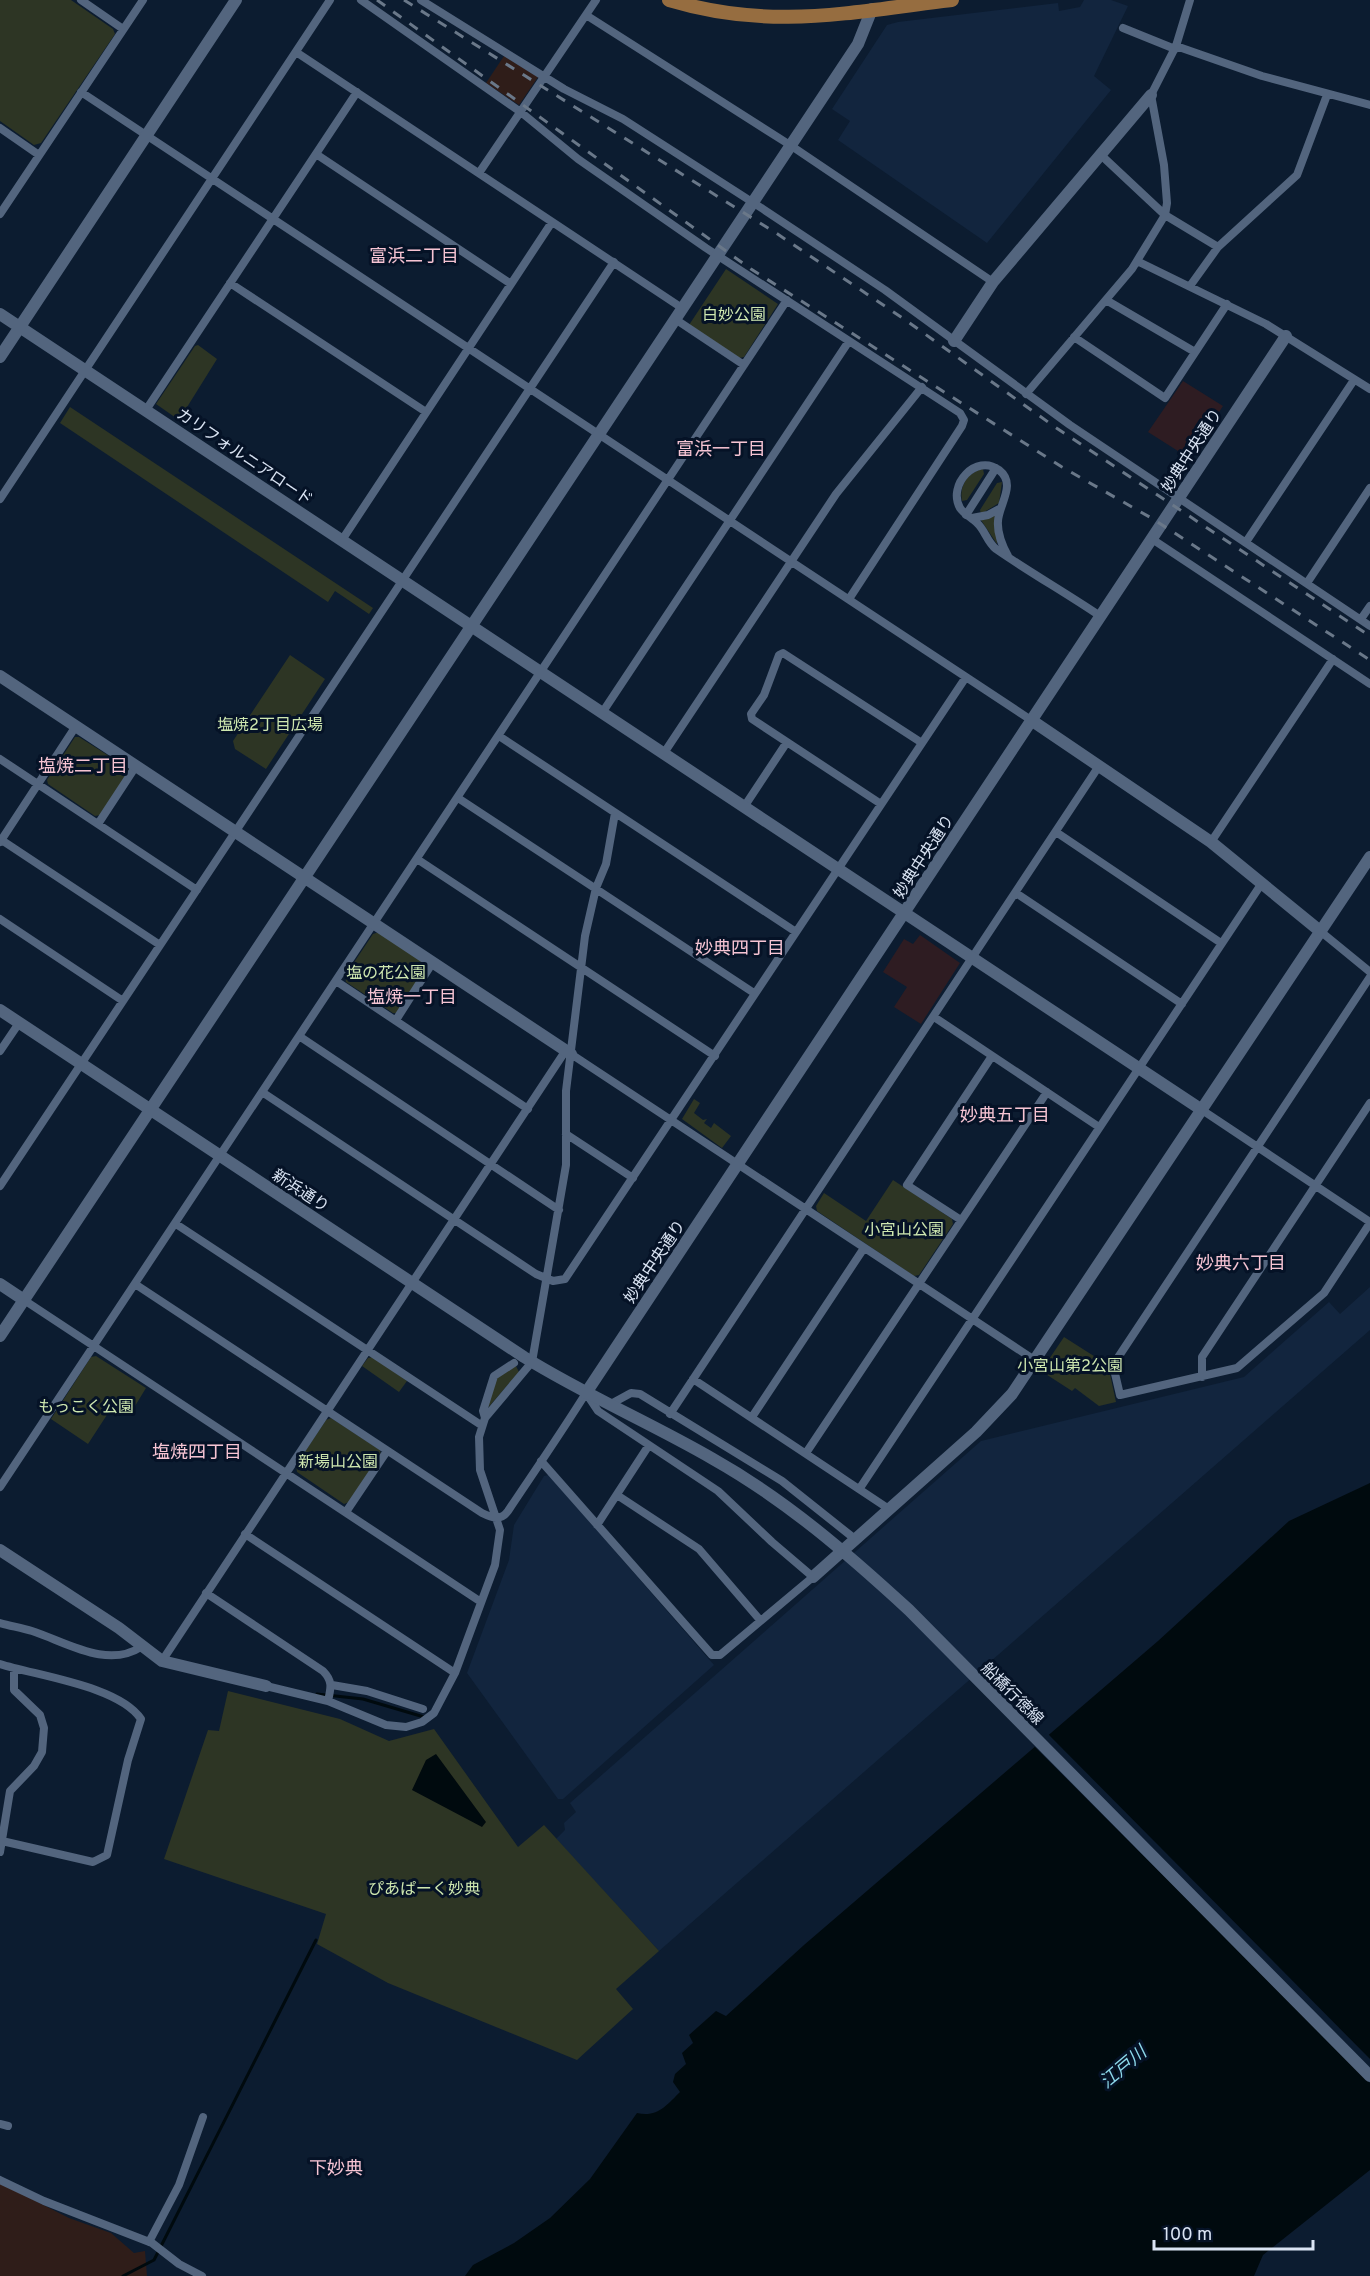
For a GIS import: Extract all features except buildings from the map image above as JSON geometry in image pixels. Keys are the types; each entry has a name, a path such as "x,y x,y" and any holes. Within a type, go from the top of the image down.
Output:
{"main road":[{"path":"669,0 720,13 782,19 873,5 952,0"}],"street":[{"path":"81,0 123,29"},
{"path":"0,214 143,0"},
{"path":"0,357 236,0"},
{"path":"0,499 330,0"},
{"path":"361,0 522,113 578,159 717,255 960,413 964,420 962,426 849,599"},
{"path":"421,0 546,77 623,119 753,202 885,290 1026,394 1370,626"},
{"path":"479,173 522,113 596,0"},
{"path":"954,341 993,282 1102,156 1151,95 1175,48 1190,0"},
{"path":"0,1336 858,44 873,5"},
{"path":"586,15 790,145 993,282"},
{"path":"1123,28 1175,48 1262,76 1370,105"},
{"path":"296,52 682,308"},
{"path":"81,92 1100,766 1211,842 1370,972"},
{"path":"146,410 357,92"},
{"path":"1026,394 1137,261 1165,215 1167,202 1164,165 1151,95"},
{"path":"1190,286 1218,247 1297,175 1327,95"},
{"path":"0,128 39,155"},
{"path":"316,154 511,284"},
{"path":"1102,156 1165,215 1218,247"},
{"path":"342,540 552,222"},
{"path":"1137,261 1227,304 1286,336 1370,389"},
{"path":"0,1186 614,262"},
{"path":"230,283 426,412"},
{"path":"0,1487 787,300"},
{"path":"1106,300 1195,352"},
{"path":"1074,337 1165,398 1227,304"},
{"name":"カリフォルニアロード","path":"0,314 1202,1110"},
{"path":"675,319 744,365"},
{"name":"妙典中央通り","path":"586,1393 1286,336"},
{"path":"602,713 849,341"},
{"path":"1246,542 1354,380"},
{"path":"664,753 836,494 922,387"},
{"path":"1008,556 998,531 1001,508 1007,490 1004,474 987,465 978,466 963,476 957,492 960,507 979,524 994,548 1100,616"},
{"path":"969,516 996,468"},
{"path":"1307,583 1370,488"},
{"path":"969,516 988,515 1001,508"},
{"path":"1152,538 1370,684"},
{"path":"1361,619 1370,606"},
{"path":"881,804 752,718 751,714 764,695 779,655 783,653 922,743"},
{"path":"1211,842 1333,659"},
{"path":"0,676 1036,1361"},
{"path":"262,1092 547,1280 559,1281 570,1274 715,1056 754,993 966,677"},
{"path":"76,726 0,840 160,945"},
{"path":"499,736 796,932"},
{"path":"744,807 787,742"},
{"path":"0,759 197,890"},
{"path":"98,824 136,766"},
{"path":"670,1414 1100,766"},
{"path":"458,798 754,993"},
{"path":"483,1421 532,1362 566,1166 568,1052 583,968 585,936 596,888 606,864 615,813"},
{"path":"1056,832 1221,943"},
{"path":"541,1461 712,1655 720,1655 813,1577 991,1417 1036,1361 1370,857"},
{"path":"417,859 715,1056"},
{"path":"860,1488 1262,883"},
{"path":"1016,893 1182,1004"},
{"path":"0,919 123,1001"},
{"path":"396,1020 433,962"},
{"path":"1202,1110 1258,1147 1370,1222 1324,1293 1237,1368 1119,1395 1113,1365 1258,1147 1370,977"},
{"path":"336,981 528,1109"},
{"name":"新浜通り","path":"0,1010 532,1362 586,1393"},
{"path":"934,1017 1100,1127"},
{"path":"0,1051 19,1023"},
{"path":"299,1036 559,1210"},
{"path":"162,1661 491,1164 568,1052"},
{"path":"961,1220 907,1185 992,1056"},
{"path":"806,1454 1047,1092"},
{"path":"1202,1377 1202,1357 1370,1103"},
{"path":"566,1134 633,1178"},
{"path":"176,1224 368,1350 483,1421"},
{"path":"752,1418 864,1248"},
{"path":"0,1284 481,1602"},
{"path":"135,1284 482,1513 498,1518 506,1514 586,1393 598,1411 718,1491 813,1577"},
{"path":"0,1550 119,1628 162,1661 328,1701 386,1725 406,1726 422,1722 435,1713 455,1673 495,1565 500,1530 498,1518 480,1470 478,1449 483,1411 494,1376 514,1363"},
{"path":"693,1379 889,1509"},
{"name":"船橋行徳線","path":"586,1393 714,1459 761,1489 836,1545 909,1610 1370,2076"},
{"path":"609,1405 635,1393 721,1442 782,1481 855,1539"},
{"path":"597,1525 649,1445"},
{"path":"346,1512 387,1451"},
{"path":"617,1495 699,1549 760,1620"},
{"path":"245,1534 455,1673"},
{"path":"206,1593 323,1671 330,1678 332,1685 328,1701"},
{"path":"0,1623 31,1630 84,1651 111,1656 131,1653 141,1647"},
{"path":"0,1664 14,1669 40,1673 121,1701 134,1708 141,1719 128,1760 107,1855 93,1862 2,1841"},
{"path":"0,1852 10,1791 34,1766 42,1752 44,1728 40,1715 14,1690 14,1669"},
{"path":"332,1685 367,1691 423,1709"},
{"path":"150,2242 179,2185 203,2117"},
{"path":"0,2180 44,2201 150,2242 166,2255 202,2276"}],"shaded area":[{"path":"1084,0 1111,0 1128,6 1094,76 1111,90 987,243 838,140 850,121 832,109 887,25 1058,3 1059,11 1080,7"},
{"path":"504,56 538,77 519,105 486,83"},
{"path":"1183,381 1223,406 1189,458 1148,432"},
{"path":"920,935 960,963 921,1024 894,1007 907,987 883,972 904,939 913,944"},
{"path":"1370,1287 1370,1330 659,1951 556,1839 565,1830 564,1823 576,1812 570,1803 981,1441 1244,1377 1329,1302 1340,1314"},
{"path":"549,1475 714,1665 563,1799 558,1799 467,1673 509,1560 514,1525 544,1476"},
{"path":"0,2183 69,2218 111,2233 134,2253 145,2251 147,2276 0,2276"}],"green space":[{"path":"0,0 71,0 113,29 115,34 41,143 34,145 0,121"},
{"name":"白妙公園","path":"726,269 778,304 744,357 739,358 689,325"},
{"path":"198,345 217,359 179,420 156,404 195,346"},
{"path":"70,407 373,608 369,614 335,591 328,602 60,423"},
{"path":"983,469 984,474 967,500 962,501 961,495 966,480 973,473"},
{"path":"1002,482 999,503 981,514 980,510 997,483"},
{"path":"995,515 997,544 981,520"},
{"name":"塩焼2丁目広場","path":"290,655 325,679 266,769 235,749 233,741"},
{"path":"75,737 79,737 128,768 129,772 100,815 95,816 48,784 47,780"},
{"name":"塩の花公園","path":"379,932 427,963 427,969 398,1013 393,1013 346,982 345,976 373,934"},
{"path":"694,1099 700,1103 694,1113 703,1120 707,1119 704,1123 711,1128 714,1123 731,1136 722,1148 682,1119"},
{"name":"小宮山公園","path":"893,1180 952,1219 953,1224 919,1275 914,1276 817,1211 816,1206 824,1193 866,1221"},
{"name":"小宮山第2公園","path":"1064,1337 1108,1365 1116,1402 1099,1406 1075,1388 1072,1391 1041,1371"},
{"name":"もっこく公園","path":"96,1356 146,1388 132,1411 116,1401 88,1444 51,1419 91,1357"},
{"path":"373,1357 407,1381 399,1392 362,1366 368,1358"},
{"path":"516,1366 519,1372 486,1410 495,1379"},
{"name":"新場山公園","path":"331,1418 380,1450 381,1456 349,1502 344,1504 297,1472 296,1465 326,1420"},
{"name":"ぴあぱーく妙典","path":"228,1691 340,1719 389,1741 434,1729 518,1847 544,1825 659,1951 616,1989 633,2009 577,2060 388,1983 317,1944 326,1914 164,1859 208,1730 219,1731"}],"water":[{"name":"江戸川","path":"1370,1483 1370,2170 1263,2255 1254,2276 465,2276 473,2265 514,2243 550,2218 590,2179 637,2113 656,2112 680,2092 673,2082 675,2074 686,2064 682,2053 693,2043 689,2035 716,2011 726,2016 804,1945 1158,1641 1289,1521"},
{"path":"436,1754 486,1822 482,1827 412,1790 426,1760"}],"pier":[{"path":"1047,1733 1370,2059 1370,2083 1033,1745"}],"waterway":[{"path":"317,1694 363,1699 424,1717"},
{"path":"123,2276 154,2260 316,1940"}],"railway":[{"path":"377,0 751,269 1062,467 1153,519 1370,660"},
{"path":"404,0 776,233 904,319 1055,427 1370,636"}],"district":[{"name":"富浜二丁目","path":"414,256"},
{"name":"富浜一丁目","path":"721,449"},
{"name":"塩焼二丁目","path":"83,766"},
{"name":"妙典四丁目","path":"740,948"},
{"name":"塩焼一丁目","path":"412,997"},
{"name":"妙典五丁目","path":"1005,1115"},
{"name":"妙典六丁目","path":"1241,1263"},
{"name":"塩焼四丁目","path":"197,1452"},
{"name":"下妙典","path":"336,2168"}]}
